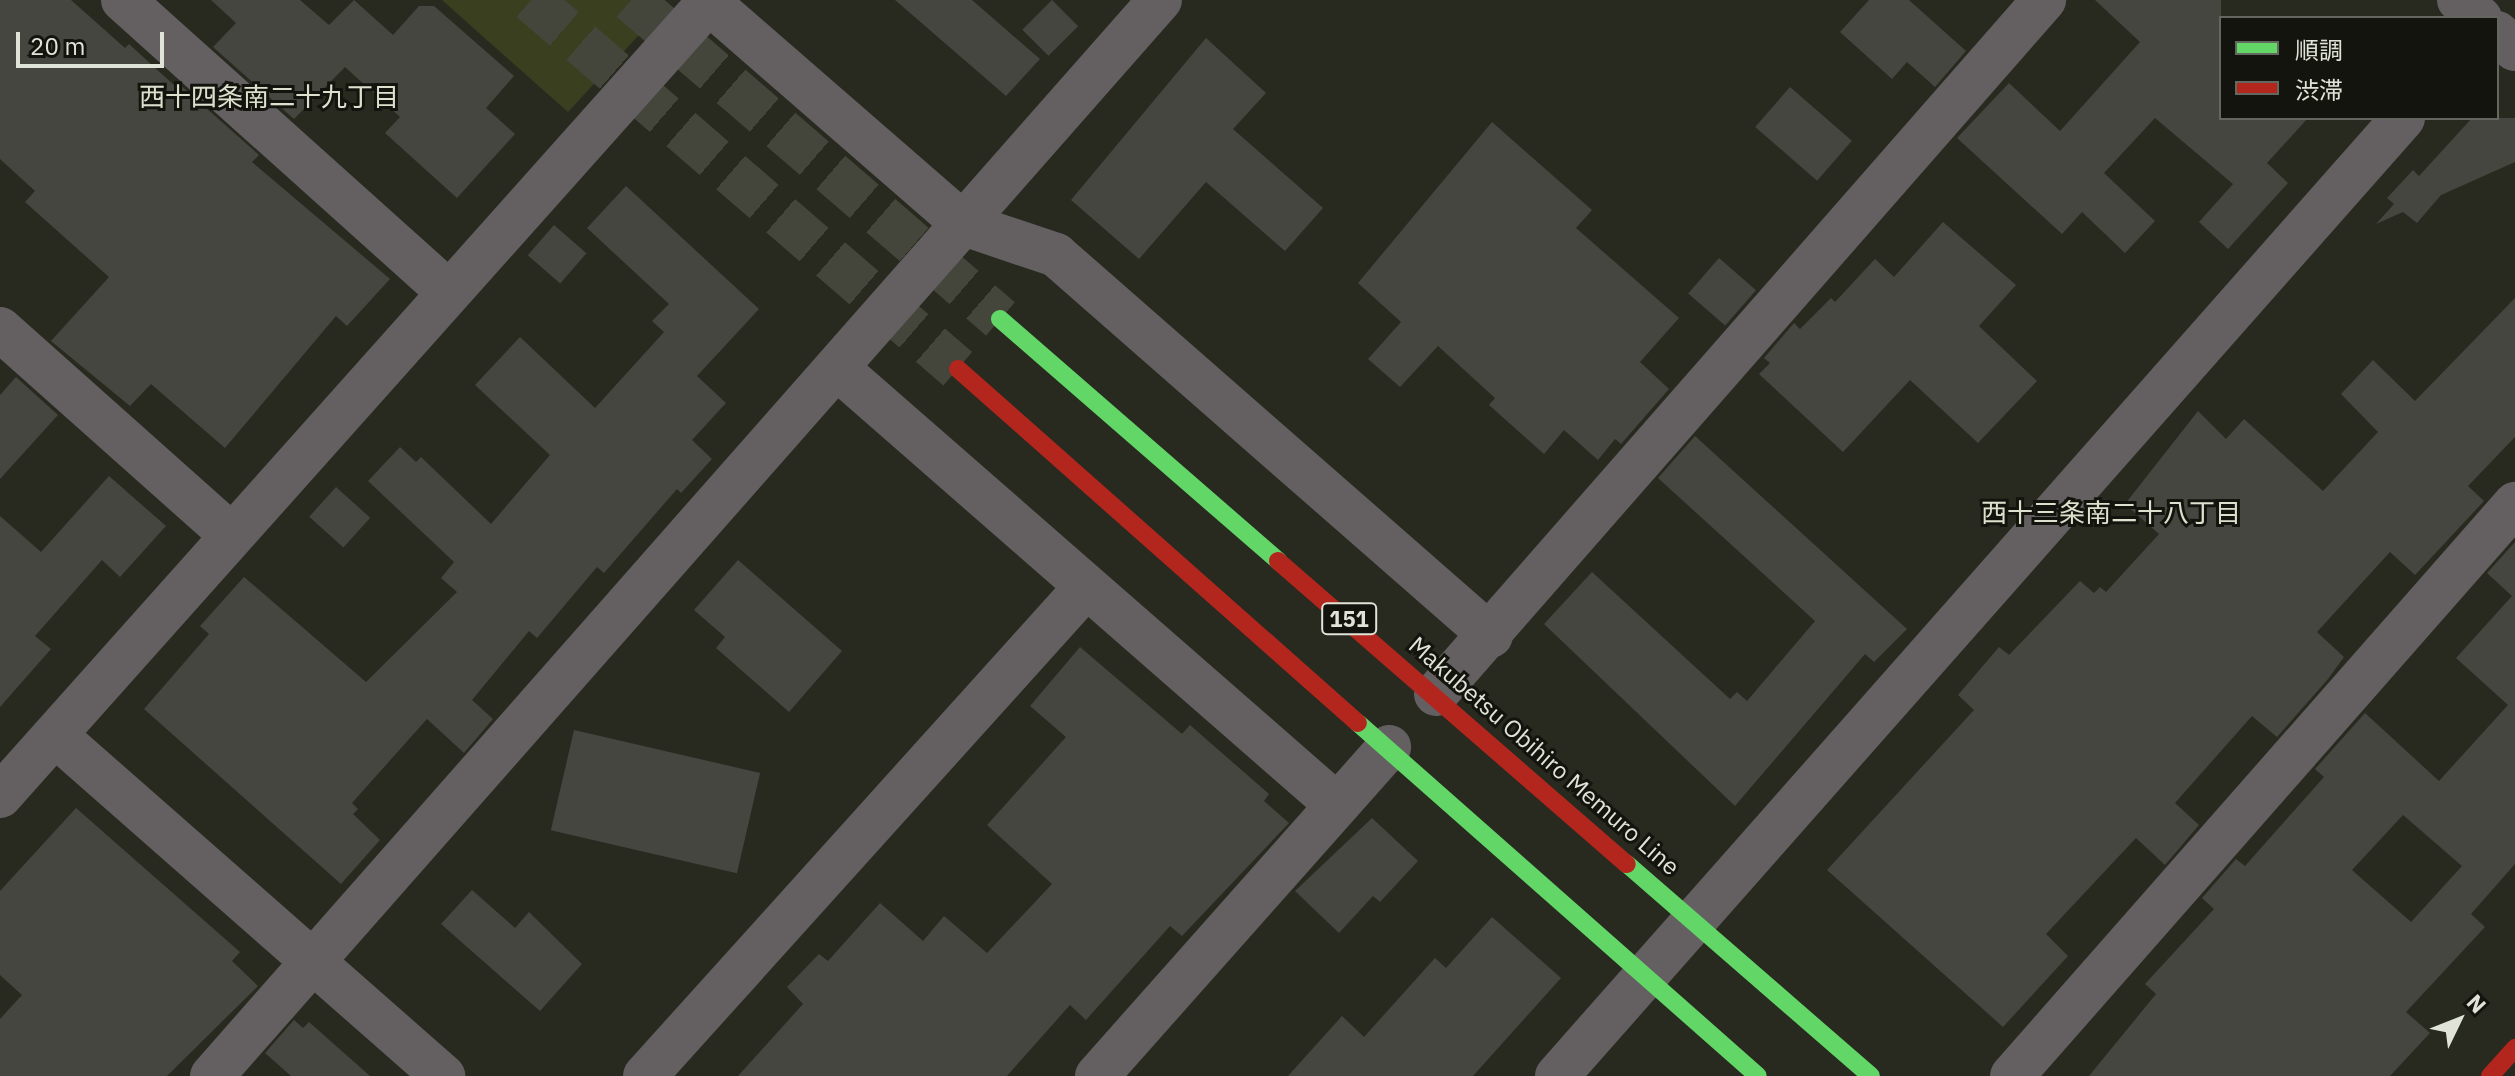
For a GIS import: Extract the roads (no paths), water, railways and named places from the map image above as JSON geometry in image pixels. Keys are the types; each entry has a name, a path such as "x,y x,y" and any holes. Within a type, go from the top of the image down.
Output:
{"main road":[{"name":"Makubetsu Obihiro Memuro Line","path":"1000,319 1436,694 1871,1076"},
{"path":"958,369 1758,1076"},
{"path":"2490,1076 2515,1048"}],"street":[{"path":"123,0 449,292"},
{"path":"212,1076 1160,0"},
{"path":"1436,694 1491,636 2044,0"},
{"path":"2459,0 2478,16"},
{"path":"2493,16 2508,0"},
{"path":"0,796 230,534 708,1 964,224 1056,255 1491,636"},
{"path":"2499,35 2515,49"},
{"path":"1557,1076 2401,120"},
{"path":"0,329 230,534"},
{"path":"838,369 1337,805"},
{"path":"2012,1076 2515,504"},
{"path":"645,1076 1085,588"},
{"path":"55,735 443,1076"},
{"path":"1097,1076 1389,747"}],"tunnel":[{"path":"531,0 958,369"},
{"path":"631,0 1000,319"}],"district":[{"name":"西十四条南二十九丁目","path":"269,97"},
{"name":"西十三条南二十八丁目","path":"2111,513"}]}
